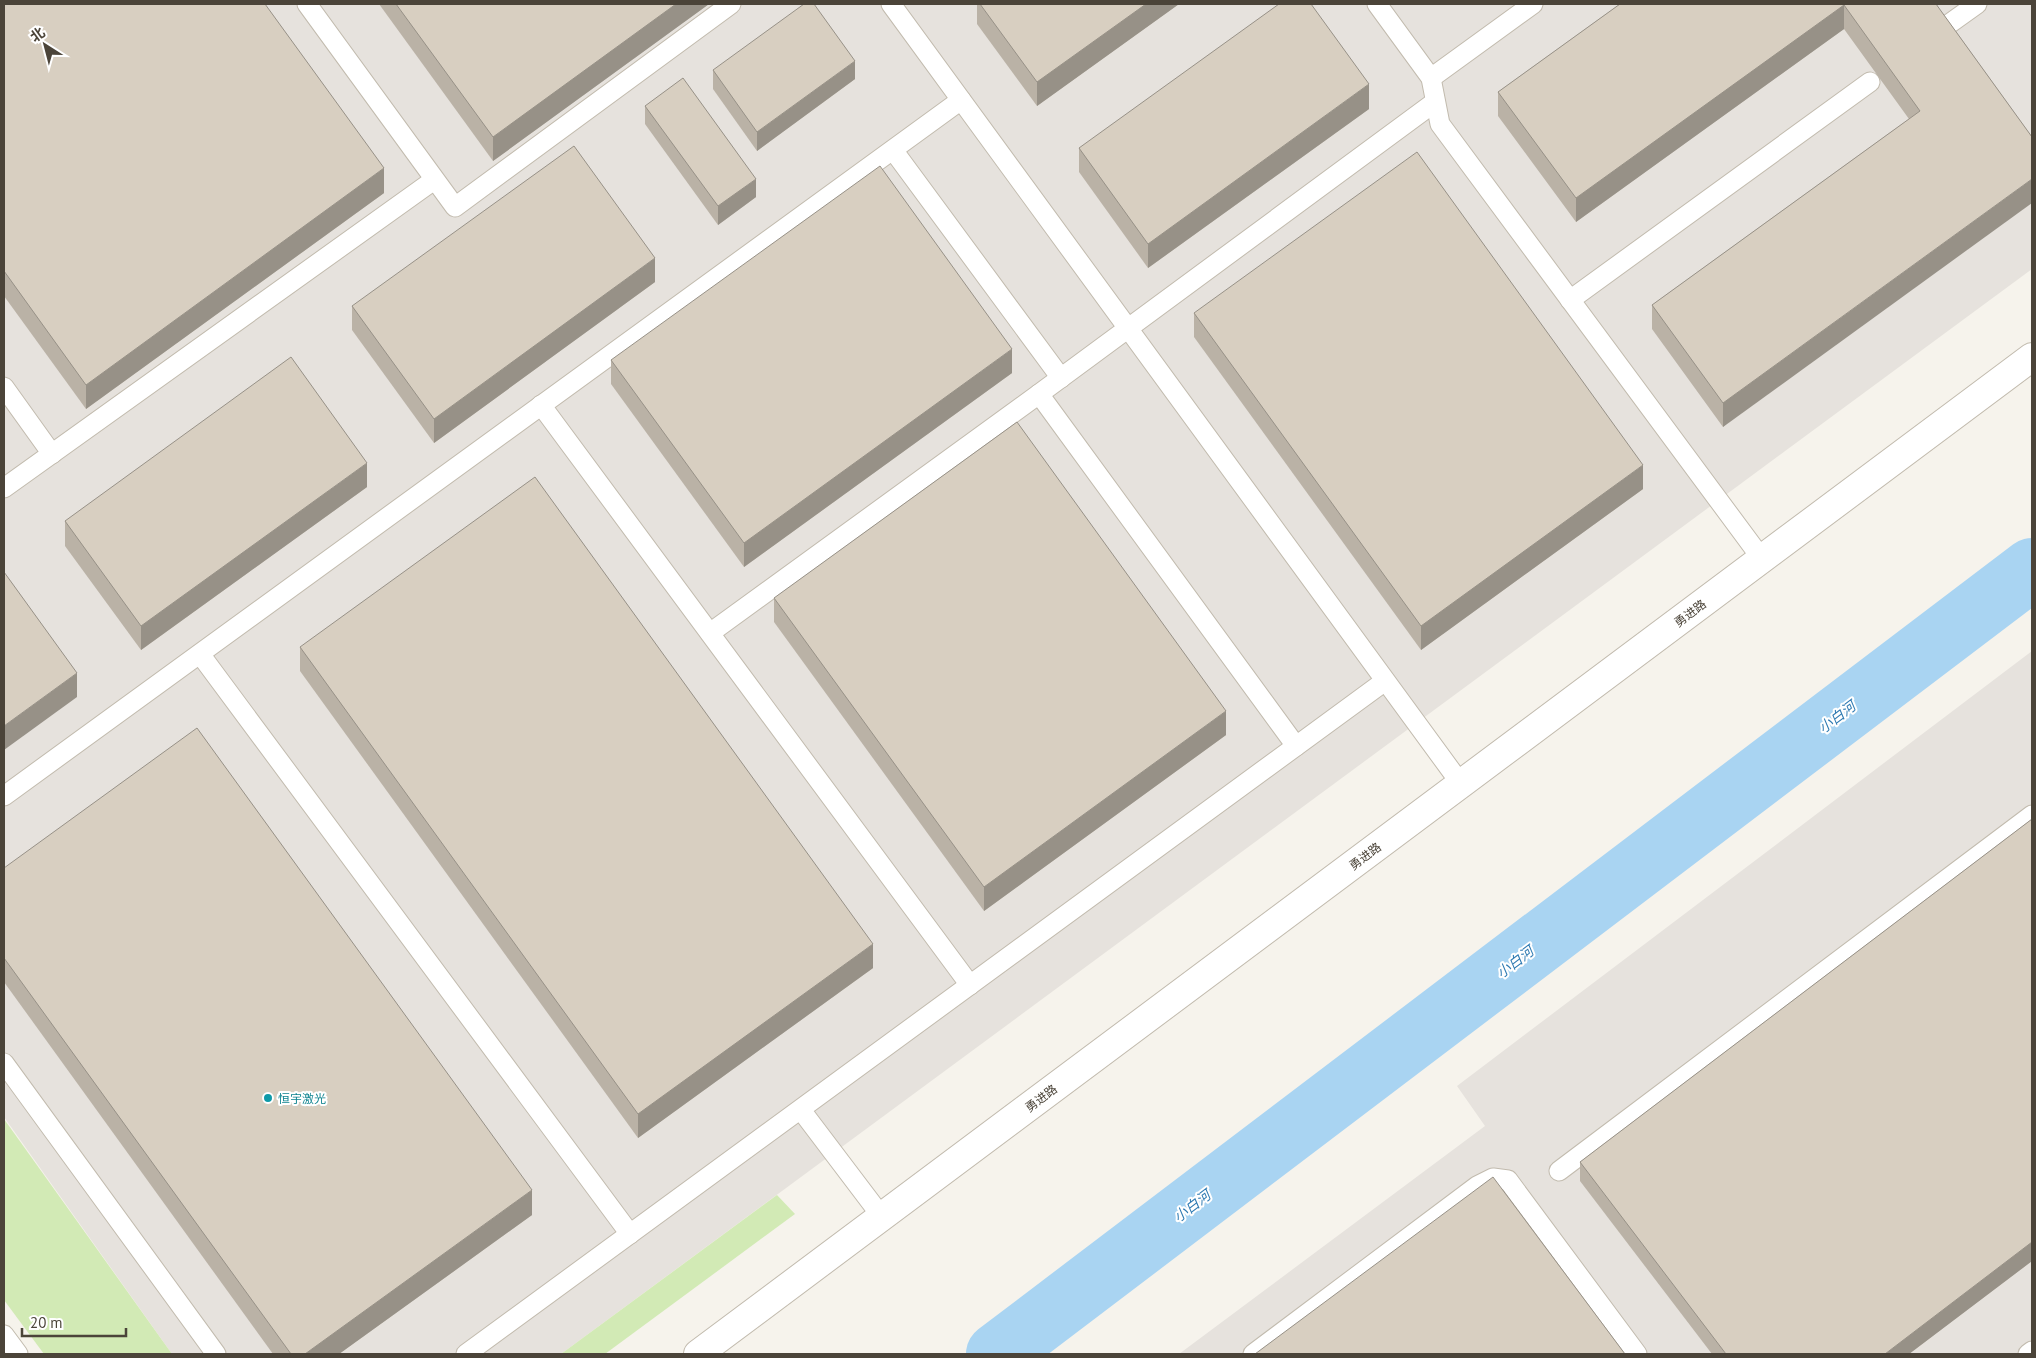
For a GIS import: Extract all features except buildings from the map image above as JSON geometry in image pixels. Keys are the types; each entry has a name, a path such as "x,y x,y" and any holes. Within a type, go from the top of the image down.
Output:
{"street":[{"name":"勇进路","path":"698,1354 2032,357"}],"lane":[{"path":"306,4 455,207 731,4"},
{"path":"890,4 1461,784"},
{"path":"1378,4 1432,78 1440,124 1762,559"},
{"path":"1432,78 1534,4"},
{"path":"1942,29 1977,4"},
{"path":"1570,300 1870,82"},
{"path":"4,796 961,100"},
{"path":"710,633 1436,102"},
{"path":"893,150 1061,378"},
{"path":"4,488 434,180"},
{"path":"4,388 52,454"},
{"path":"1039,394 1296,746"},
{"path":"541,405 970,985"},
{"path":"200,654 630,1234"},
{"path":"466,1354 1385,681"},
{"path":"1559,1171 2032,815"},
{"path":"4,1063 216,1354"},
{"path":"800,1110 882,1217"},
{"path":"1253,1354 1477,1186 1493,1178 1508,1180 1637,1354"},
{"path":"4,1335 18,1354"},
{"path":"2028,1354 2032,1351"}],"shaded area":[{"path":"4,4 2032,4 2032,269 561,1354 172,1354 4,1117"},
{"path":"2032,651 2032,1354 1179,1354 1485,1126 1457,1086"}],"green space":[{"path":"4,1119 172,1354 44,1354 4,1300"},
{"path":"777,1195 795,1214 605,1354 561,1354"}],"waterway":[{"name":"小白河","path":"997,1354 2032,569"}],"place":[{"name":"恒宇激光","path":"268,1098"}]}
